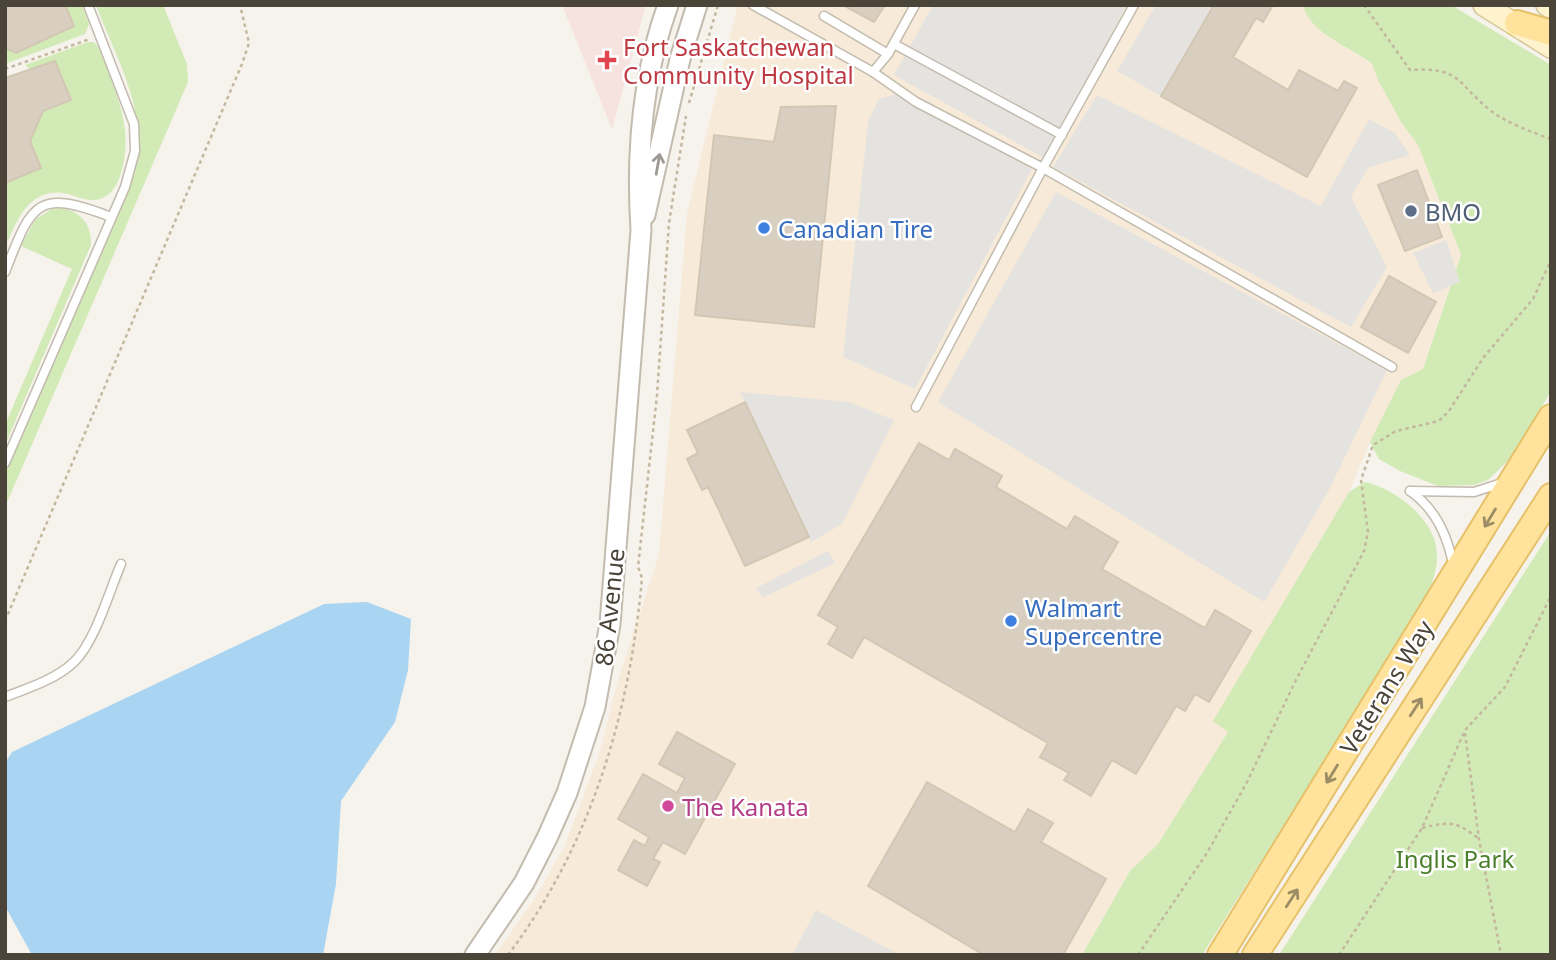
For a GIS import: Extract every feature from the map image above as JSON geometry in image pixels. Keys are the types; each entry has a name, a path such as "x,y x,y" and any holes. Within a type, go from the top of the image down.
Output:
{"main road":[{"path":"1484,5 1517,23 1551,47"},
{"path":"1517,23 1551,33"},
{"name":"Veterans Way","path":"1220,955 1551,417"},
{"name":"Veterans Way","path":"1255,955 1551,496"}],"street":[{"name":"86 Avenue","path":"475,955 524,883 547,838 567,793 598,694 610,624 641,230 637,170 639,146 648,84 668,5"},
{"name":"86 Avenue","path":"641,230 654,184 680,59 697,5"}],"lane":[{"path":"5,463 129,174 135,137 134,124 88,5"},
{"path":"753,5 873,72 916,102 1043,168 1392,367"},
{"path":"873,72 888,54 915,5"},
{"path":"916,407 1043,168 1134,5"},
{"path":"824,16 888,54"},
{"path":"894,44 1062,135"},
{"path":"5,272 27,218 42,206 51,202 71,202 111,218"},
{"path":"1454,578 1449,546 1437,520 1426,502 1410,491 1474,492 1515,478"},
{"path":"5,697 48,680 74,662 88,643 121,564"}],"path":[{"path":"5,621 242,64 248,43 240,5"},
{"path":"1363,5 1410,70 1438,69 1452,75 1492,112 1551,139"},
{"path":"5,69 100,36"},
{"path":"1138,955 1207,853 1246,784 1296,680 1364,551 1368,532 1361,480 1373,445 1396,431 1439,421 1449,411 1483,358 1533,299 1551,260"},
{"path":"1339,955 1422,828 1465,730 1505,687 1551,596"},
{"path":"1465,730 1479,839 1501,955"},
{"path":"1422,828 1453,822 1479,839"}],"shaded area":[{"name":"Fort Saskatchewan Community Hospital","path":"562,5 646,5 612,129"},
{"path":"738,5 1303,5 1312,21 1333,40 1372,64 1401,122 1418,145 1461,255 1423,369 1370,442 1349,492 1214,721 1229,731 1158,844 1130,871 1082,955 495,955 537,895 565,845 600,751 618,680 659,555 687,213"},
{"path":"933,5 1127,5 1044,158 894,75"},
{"path":"1156,5 1214,5 1161,96 1117,71"},
{"path":"897,94 1032,169 915,389 843,357 868,122 879,99"},
{"path":"1097,95 1321,206 1369,119 1395,133 1410,155 1368,168 1351,197 1387,267 1351,327 1053,167"},
{"path":"1056,192 1387,370 1329,490 1264,602 938,402"},
{"path":"1446,240 1460,282 1433,293 1413,253"},
{"path":"740,392 849,402 894,420 842,524 811,542"},
{"path":"828,551 835,563 762,598 756,588"},
{"path":"816,910 900,955 792,955"}],"green space":[{"path":"65,5 82,5 89,24 85,34 5,64 5,48 16,53 73,26"},
{"path":"96,5 163,5 187,64 188,82 5,507 5,473 129,189 136,163 138,140 131,95"},
{"path":"1303,5 1451,5 1551,65 1551,391 1511,458 1488,480 1474,485 1438,486 1400,471 1379,459 1370,442 1401,380 1423,369 1461,255 1418,145 1401,122 1372,64 1322,32 1307,15"},
{"path":"94,42 99,48 117,95 125,127 124,159 118,180 111,192 94,200 63,193 42,195 27,206 8,241 5,240 5,183 41,168 30,141 43,111 70,100 25,65"},
{"path":"51,209 68,210 80,216 89,228 91,245 5,445 5,425 72,269 21,246 35,220"},
{"path":"1365,482 1390,492 1414,509 1424,520 1436,545 1434,575 1427,595 1405,636 1202,955 1082,955 1130,871 1158,844 1228,732 1213,721 1349,492"},
{"name":"Inglis Park","path":"1551,531 1551,955 1279,955"}],"water":[{"path":"367,602 411,619 408,670 395,722 341,801 336,884 323,955 32,955 5,906 5,763 12,752 324,604"}],"building":[{"path":"5,5 65,5 74,26 16,53 5,48"},
{"path":"843,5 885,5 874,22"},
{"path":"1214,5 1273,5 1263,22 1256,18 1233,57 1288,90 1299,70 1338,91 1344,81 1357,88 1307,177 1161,96"},
{"path":"55,61 71,100 43,111 30,141 41,168 5,183 5,78"},
{"name":"Canadian Tire","path":"836,106 814,327 695,315 714,135 774,142 781,107"},
{"name":"BMO","path":"1417,170 1442,237 1405,251 1378,185"},
{"path":"1389,276 1436,302 1408,353 1361,327"},
{"path":"745,402 809,537 745,566 708,487 702,490 687,459 698,453 687,430"},
{"name":"Walmart Supercentre","path":"919,443 949,460 955,449 1002,476 996,487 1067,529 1075,516 1118,542 1102,569 1205,628 1215,610 1251,631 1209,702 1195,694 1185,711 1176,706 1136,774 1112,760 1091,796 1064,780 1069,773 1040,757 1048,743 864,637 852,658 828,644 838,627 818,615"},
{"name":"The Kanata","path":"677,732 735,764 685,854 663,842 653,859 660,862 647,886 618,870 634,840 645,846 649,837 618,819 643,774 677,793 685,778 659,764"},
{"path":"927,782 1015,832 1028,809 1053,823 1041,842 1106,879 1063,955 984,955 868,886"}],"place":[{"name":"Fort Saskatchewan Community Hospital","path":"607,60"},
{"name":"BMO","path":"1411,211"},
{"name":"Canadian Tire","path":"764,228"},
{"name":"Walmart Supercentre","path":"1011,621"},
{"name":"The Kanata","path":"668,806"}]}
